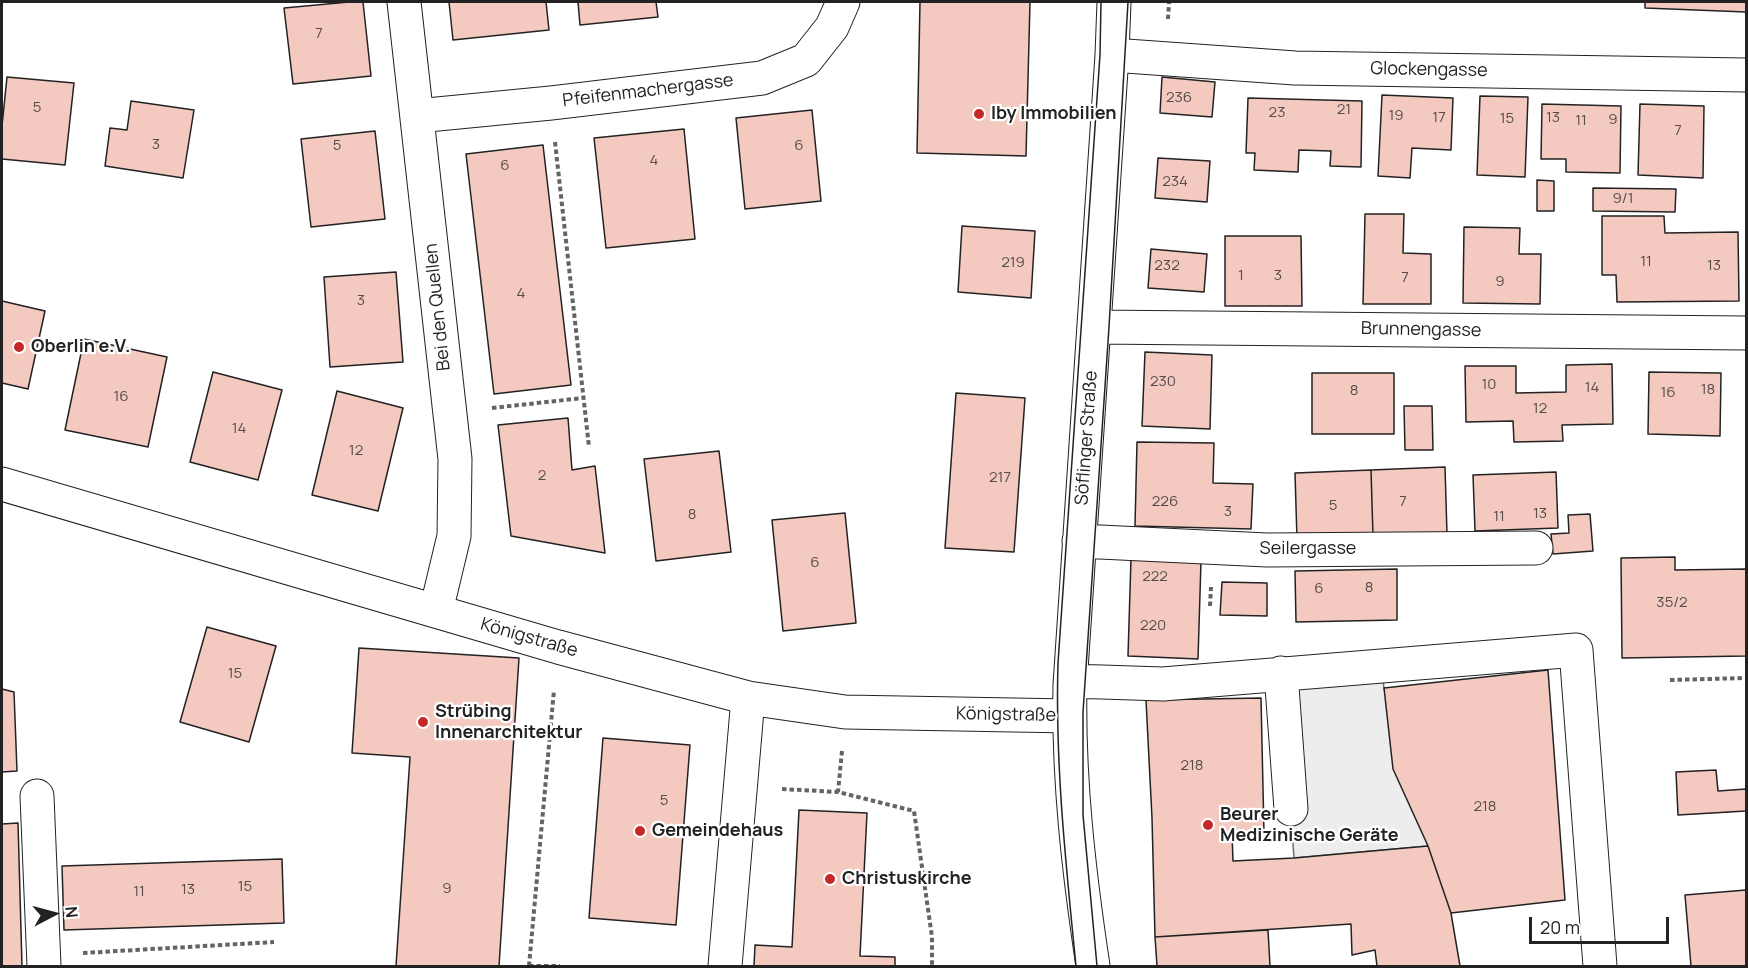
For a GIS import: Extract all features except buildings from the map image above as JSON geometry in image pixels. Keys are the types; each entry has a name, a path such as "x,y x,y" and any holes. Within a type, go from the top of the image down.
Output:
{"street":[{"name":"Bei den Quellen","path":"404,2 455,459 454,536 436,611"},
{"name":"Pfeifenmachergasse","path":"417,116 762,78 806,60 832,27 843,2"},
{"name":"Söflinger Straße","path":"1093,966 1079,875 1071,769 1070,716 1114,2"},
{"name":"Glockengasse","path":"1112,55 1295,68 1746,75"},
{"name":"Brunnengasse","path":"1095,327 1746,333"},
{"name":"Königstraße","path":"2,484 558,647 748,698 845,712 1070,716"},
{"name":"Seilergasse","path":"1080,541 1267,550 1536,548"},
{"path":"1071,681 1163,684 1576,650 1600,966"},
{"path":"1281,673 1291,809"},
{"path":"725,966 748,698"},
{"path":"37,796 44,961"},
{"name":"Söflinger Straße","path":"1077,966 1079,875"}],"path":[{"path":"551,103 589,447"},
{"path":"450,412 583,398"},
{"path":"558,647 529,966 560,966"},
{"path":"1670,680 1746,678"},
{"path":"838,792 845,712"},
{"path":"740,787 838,792 914,812 932,938 932,966"},
{"path":"44,961 274,942"}],"shaded area":[{"path":"1381,665 1384,688 1428,846 1294,858 1281,673"}],"tram line":[{"path":"1076,966 1060,777 1058,663 1100,55 1101,2"},
{"path":"1097,966 1083,815 1083,712 1128,2"}],"place":[{"name":"Iby Immobilien","path":"979,114"},
{"name":"Oberlin e.V.","path":"19,347"},
{"name":"Strübing Innenarchitektur","path":"423,722"},
{"name":"Beurer Medizinische Geräte","path":"1208,825"},
{"name":"Gemeindehaus","path":"640,831"},
{"name":"Christuskirche","path":"830,879"}]}
